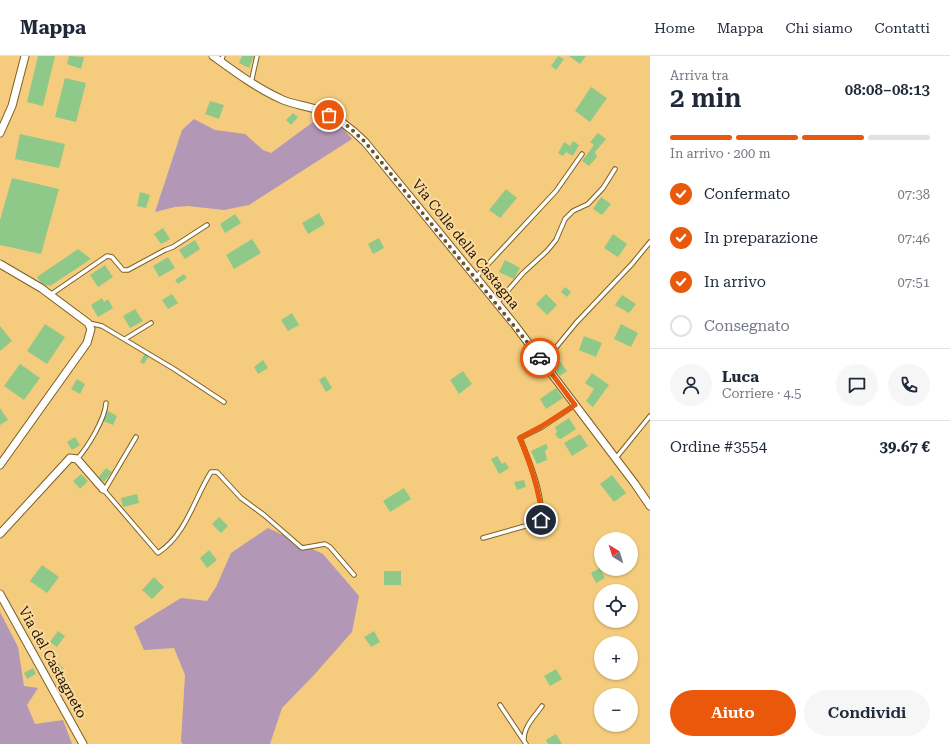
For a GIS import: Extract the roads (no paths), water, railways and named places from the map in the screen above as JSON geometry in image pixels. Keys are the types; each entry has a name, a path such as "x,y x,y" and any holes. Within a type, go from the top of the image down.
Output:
{"street":[{"path":"0,133 12,106 25,56"},
{"name":"Via Colle della Castagna","path":"213,56 222,59 251,83 283,100 320,111 338,119 365,142 543,361 650,506"},
{"path":"0,264 41,288 88,323 91,329 87,343 0,465"},
{"path":"0,534 70,458 77,459 103,490"},
{"name":"Via del Castagneto","path":"0,594 83,744"}],"lane":[{"path":"251,83 257,56"},
{"path":"476,278 556,191 582,154"},
{"path":"497,304 523,273 547,251 556,240 565,219 573,211 588,204 603,188 615,169"},
{"path":"49,295 107,256 112,257 123,270 128,270 173,247 207,225"},
{"path":"543,361 632,264 650,242"},
{"path":"88,323 102,326 125,339 174,368 224,402"},
{"path":"125,339 151,323"},
{"path":"77,459 84,451 106,412 106,403"},
{"path":"483,538 536,523 541,520 542,514 535,477 520,438 575,405"},
{"path":"616,458 650,416"},
{"path":"136,437 103,490 158,553 166,548 182,529 211,472 217,472 241,498 264,515 302,548 325,544 330,547 354,575"},
{"path":"500,705 525,743"},
{"path":"525,743 523,734 542,706"}]}
